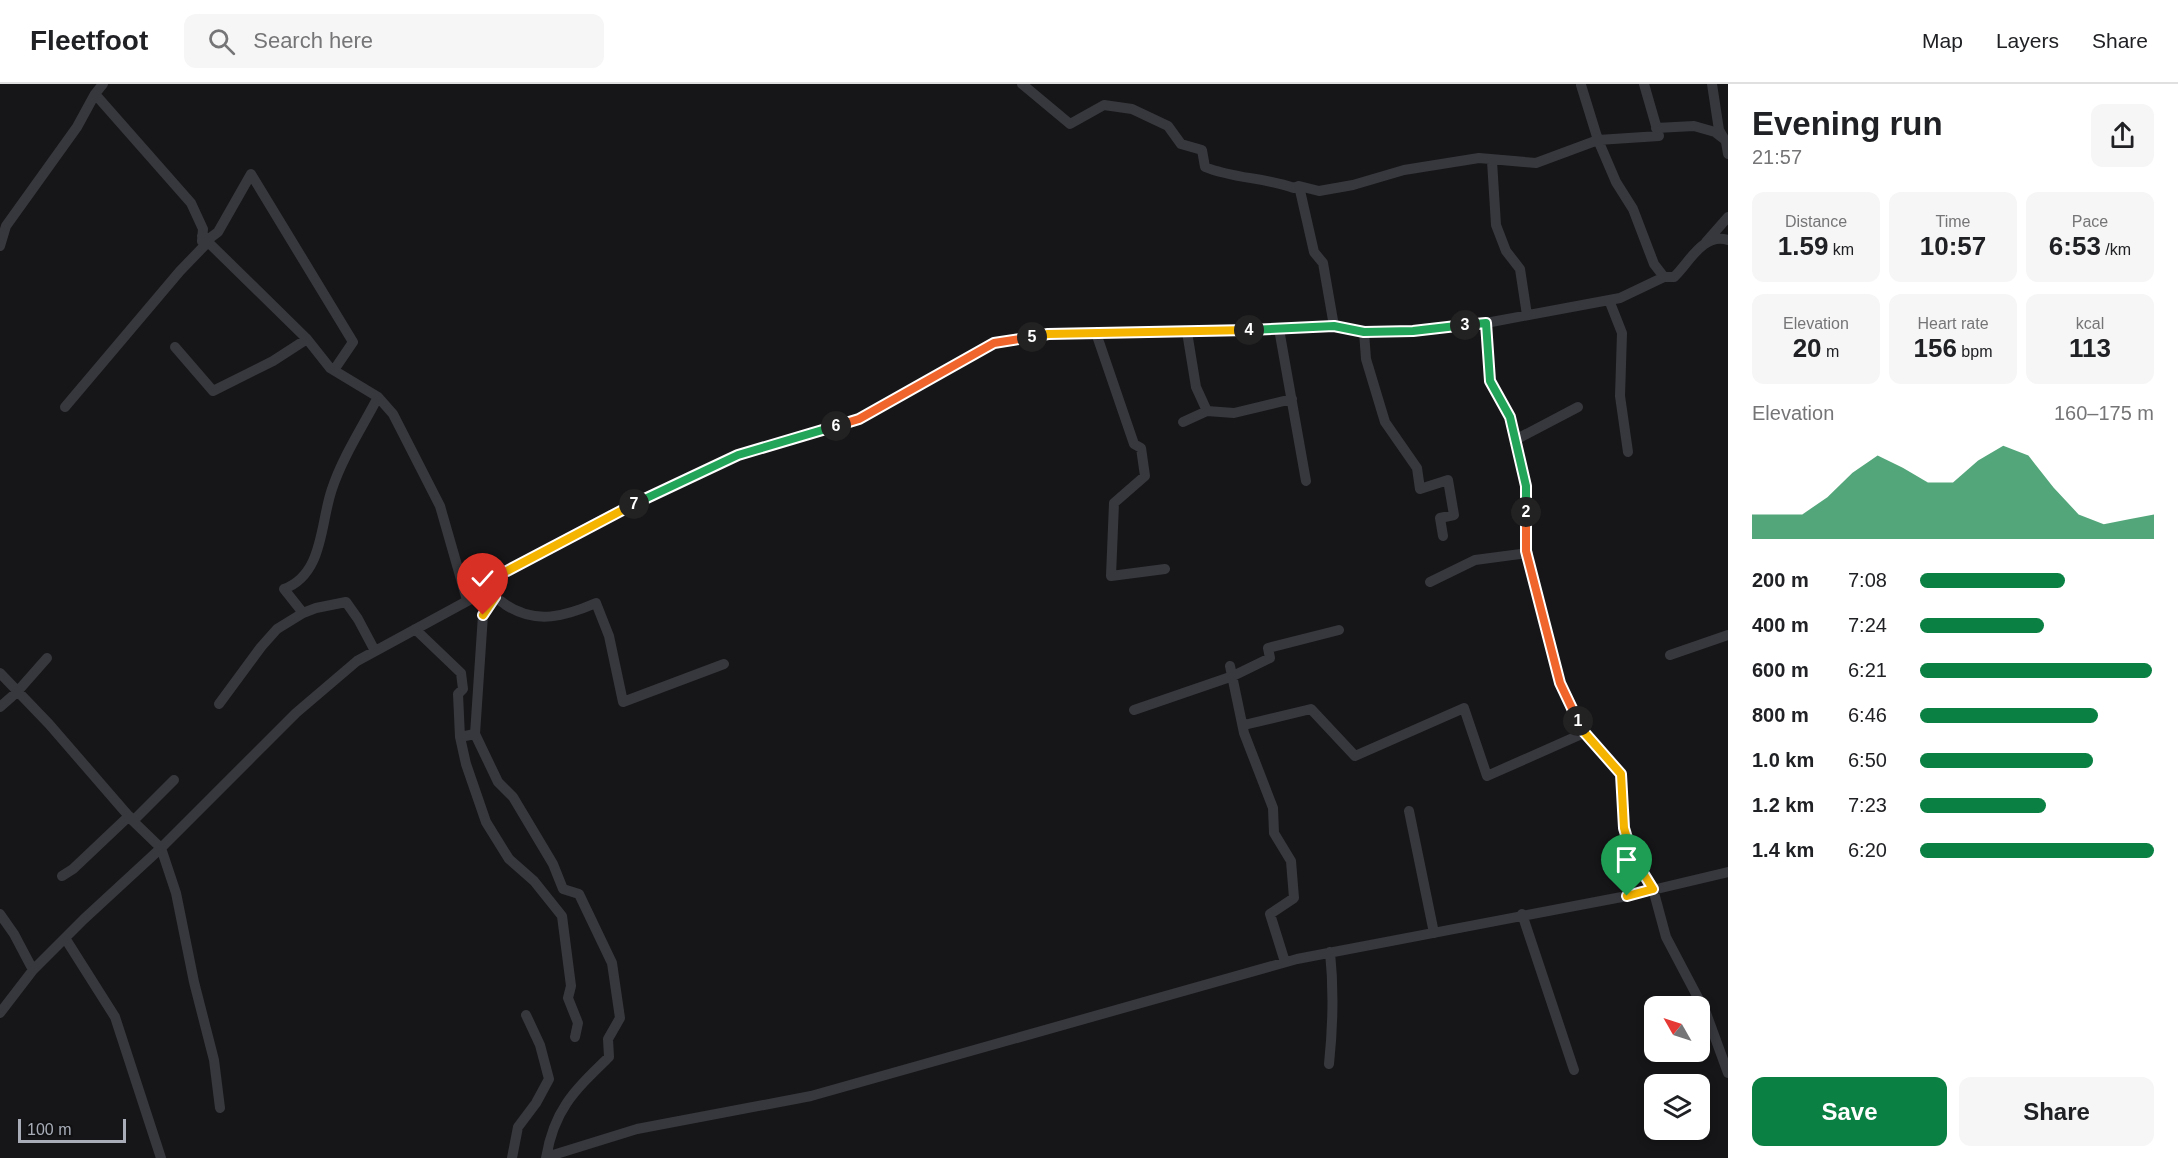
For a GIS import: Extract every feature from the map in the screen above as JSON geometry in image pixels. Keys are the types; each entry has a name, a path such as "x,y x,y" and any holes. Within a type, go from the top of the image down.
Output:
{"street":[{"path":"0,246 6,226 77,127 103,84"},
{"path":"1022,84 1070,124 1104,105 1132,109 1168,126 1180,144 1202,150 1205,167 1226,175 1279,182 1294,188 1299,186 1319,192 1353,186 1404,170 1446,162 1479,158 1492,161 1536,163 1598,140 1659,136 1644,84"},
{"path":"1712,84 1719,130 1727,142 1728,154"},
{"path":"1581,85 1598,140 1616,182 1633,209 1654,264 1664,277"},
{"path":"95,94 191,203 205,238 307,339 334,370 378,397 393,414 440,506 467,600"},
{"path":"1656,128 1694,126 1715,132 1727,142"},
{"path":"1492,161 1496,225 1506,250 1520,269 1527,315"},
{"path":"66,407 205,238 210,238 218,232 251,174 353,342 334,370"},
{"path":"1299,186 1314,252 1323,263 1334,326"},
{"path":"0,1013 33,970 65,938 160,848 296,713 357,661 485,591 503,573 611,515 738,455 859,419 994,343 1048,334 1187,332 1334,326 1364,332 1413,331 1486,323 1620,298 1664,277 1674,277 1728,217"},
{"path":"1706,242 1721,238 1728,240"},
{"path":"1609,300 1622,333 1620,396 1628,453"},
{"path":"1486,323 1490,381 1510,417 1526,486 1528,553 1560,683 1584,732 1621,774 1624,828 1632,855 1653,889 1666,937 1706,1013 1728,1073"},
{"path":"1279,329 1306,481"},
{"path":"1187,332 1196,387 1207,411"},
{"path":"1364,332 1366,359 1385,423 1417,468 1420,489 1448,480 1454,515 1440,518 1443,536"},
{"path":"1096,333 1134,444 1141,448 1145,476 1114,503 1111,576 1165,569"},
{"path":"175,347 213,391 273,361 307,339"},
{"path":"303,613 284,589 295,585 313,562 332,488 378,397"},
{"path":"1183,422 1207,411 1234,413 1292,399"},
{"path":"1515,440 1578,407"},
{"path":"1430,582 1475,560 1528,553"},
{"path":"485,591 520,614 551,618 573,613 596,603 609,636 623,702 724,664"},
{"path":"495,597 483,615 475,734 498,782 513,797 554,864 563,889 579,894 612,963 620,1018 609,1039 609,1057 577,1088 561,1110 550,1135 548,1158"},
{"path":"219,704 277,629 316,608 346,602 375,651"},
{"path":"415,629 461,673 463,689 458,694 460,737 466,764 486,822 509,859 534,882 562,916 571,986 568,998 578,1023 575,1037"},
{"path":"1134,710 1270,658 1268,648 1339,630"},
{"path":"1670,655 1728,635"},
{"path":"0,707 17,692 46,658"},
{"path":"1232,671 1244,733 1272,808 1274,832 1291,861 1294,898 1270,914 1285,962"},
{"path":"0,673 160,848 176,893 194,982 214,1060 220,1108"},
{"path":"1244,725 1311,709 1355,756 1464,708 1487,776 1584,732"},
{"path":"460,737 475,734"},
{"path":"62,876 73,869 174,780"},
{"path":"1409,811 1434,933"},
{"path":"548,1158 638,1129 811,1096 1285,962 1627,896 1728,872"},
{"path":"0,914 14,934 33,970"},
{"path":"1522,915 1574,1070"},
{"path":"65,938 115,1017 161,1158"},
{"path":"1329,952 1333,982 1333,1026 1329,1064"},
{"path":"512,1158 519,1127 536,1103 549,1078 540,1045 526,1015"}],"route":[{"path":"483,615 495,597 488,588 503,573 611,515 738,455 859,419 994,343 1048,334 1232,331 1334,326 1364,332 1413,331 1486,323 1490,381 1510,417 1526,486 1526,551 1560,683 1584,732 1621,774 1624,828 1632,855 1653,889 1627,896"}]}
